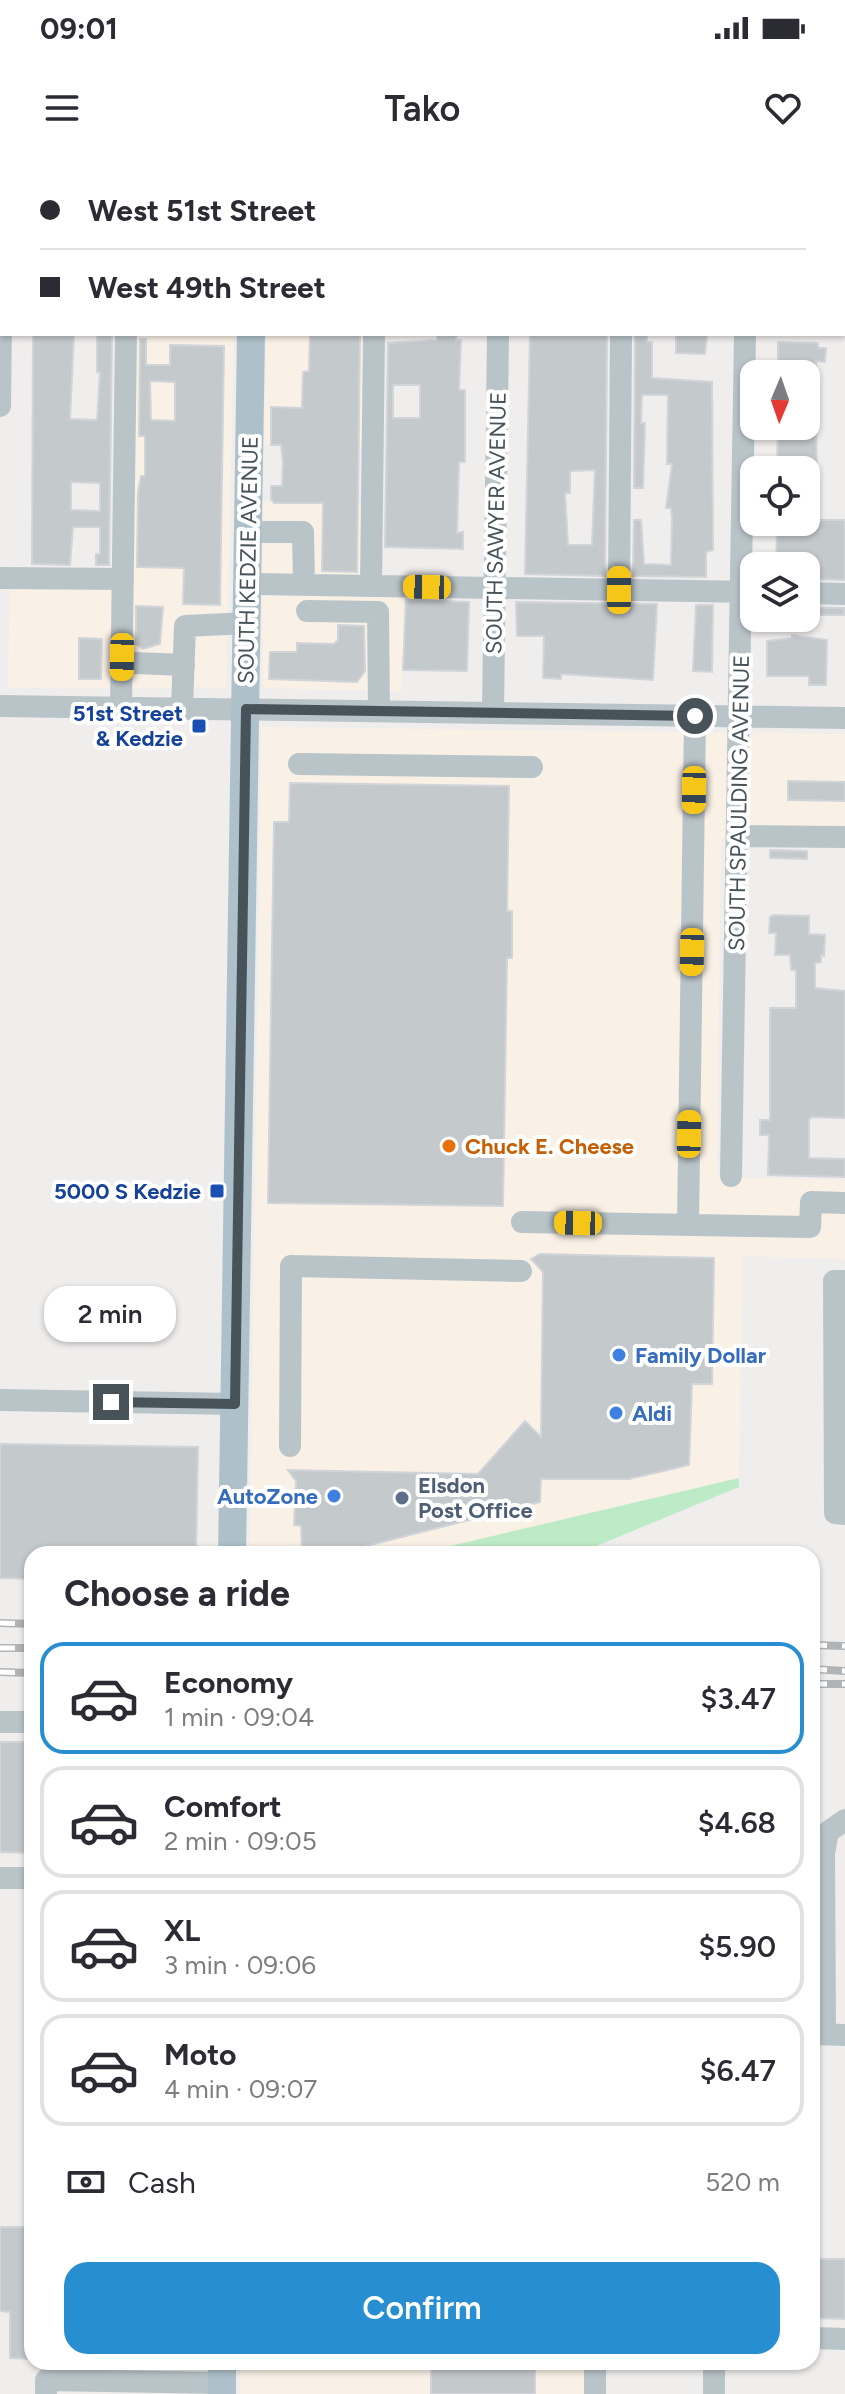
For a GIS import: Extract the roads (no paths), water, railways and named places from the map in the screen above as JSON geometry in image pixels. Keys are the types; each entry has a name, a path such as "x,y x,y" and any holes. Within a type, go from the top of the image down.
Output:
{"main road":[{"name":"SOUTH KEDZIE AVENUE","path":"232,1546 251,336"}],"street":[{"path":"0,406 1,336"},
{"path":"121,708 126,336"},
{"path":"371,586 374,336"},
{"name":"SOUTH SAWYER AVENUE","path":"493,713 498,336"},
{"path":"619,590 621,336"},
{"name":"SOUTH SPAULDING AVENUE","path":"745,336 748,552"},
{"path":"249,532 303,532 304,585"},
{"path":"0,578 123,579"},
{"path":"248,584 740,592"},
{"path":"820,593 845,594"},
{"path":"307,611 378,612 379,711"},
{"path":"182,708 187,625 248,623"},
{"name":"SOUTH SPAULDING AVENUE","path":"731,1176 741,716 746,632"},
{"path":"135,663 184,665"},
{"path":"0,706 845,718"},
{"path":"688,1225 695,716"},
{"path":"299,764 532,767"},
{"path":"738,836 845,837"},
{"path":"522,1222 810,1227 811,1202 845,1203"},
{"path":"290,1446 291,1266 521,1271"},
{"path":"845,1281 834,1281 835,1513 845,1514"},
{"path":"0,1400 235,1404"},
{"path":"0,1722 24,1722"},
{"path":"827,2034 824,1853 828,1832 845,1820"},
{"path":"0,1878 24,1878"},
{"path":"820,2338 845,2339"},
{"path":"595,2370 595,2394"},
{"path":"714,2370 714,2394"},
{"path":"46,2394 46,2380 222,2380"}],"railway":[{"path":"0,1623 24,1624"},
{"path":"820,1645 845,1646"},
{"path":"0,1648 24,1648"},
{"path":"820,1669 845,1671"},
{"path":"0,1672 24,1673"},
{"path":"820,1684 845,1684"}],"place":[{"name":"51st Street & Kedzie","path":"199,726"},
{"name":"Chuck E. Cheese","path":"449,1146"},
{"name":"5000 S Kedzie","path":"217,1191"},
{"name":"Family Dollar","path":"619,1355"},
{"name":"Aldi","path":"616,1413"},
{"name":"AutoZone","path":"334,1496"},
{"name":"Elsdon Post Office","path":"402,1498"}]}
